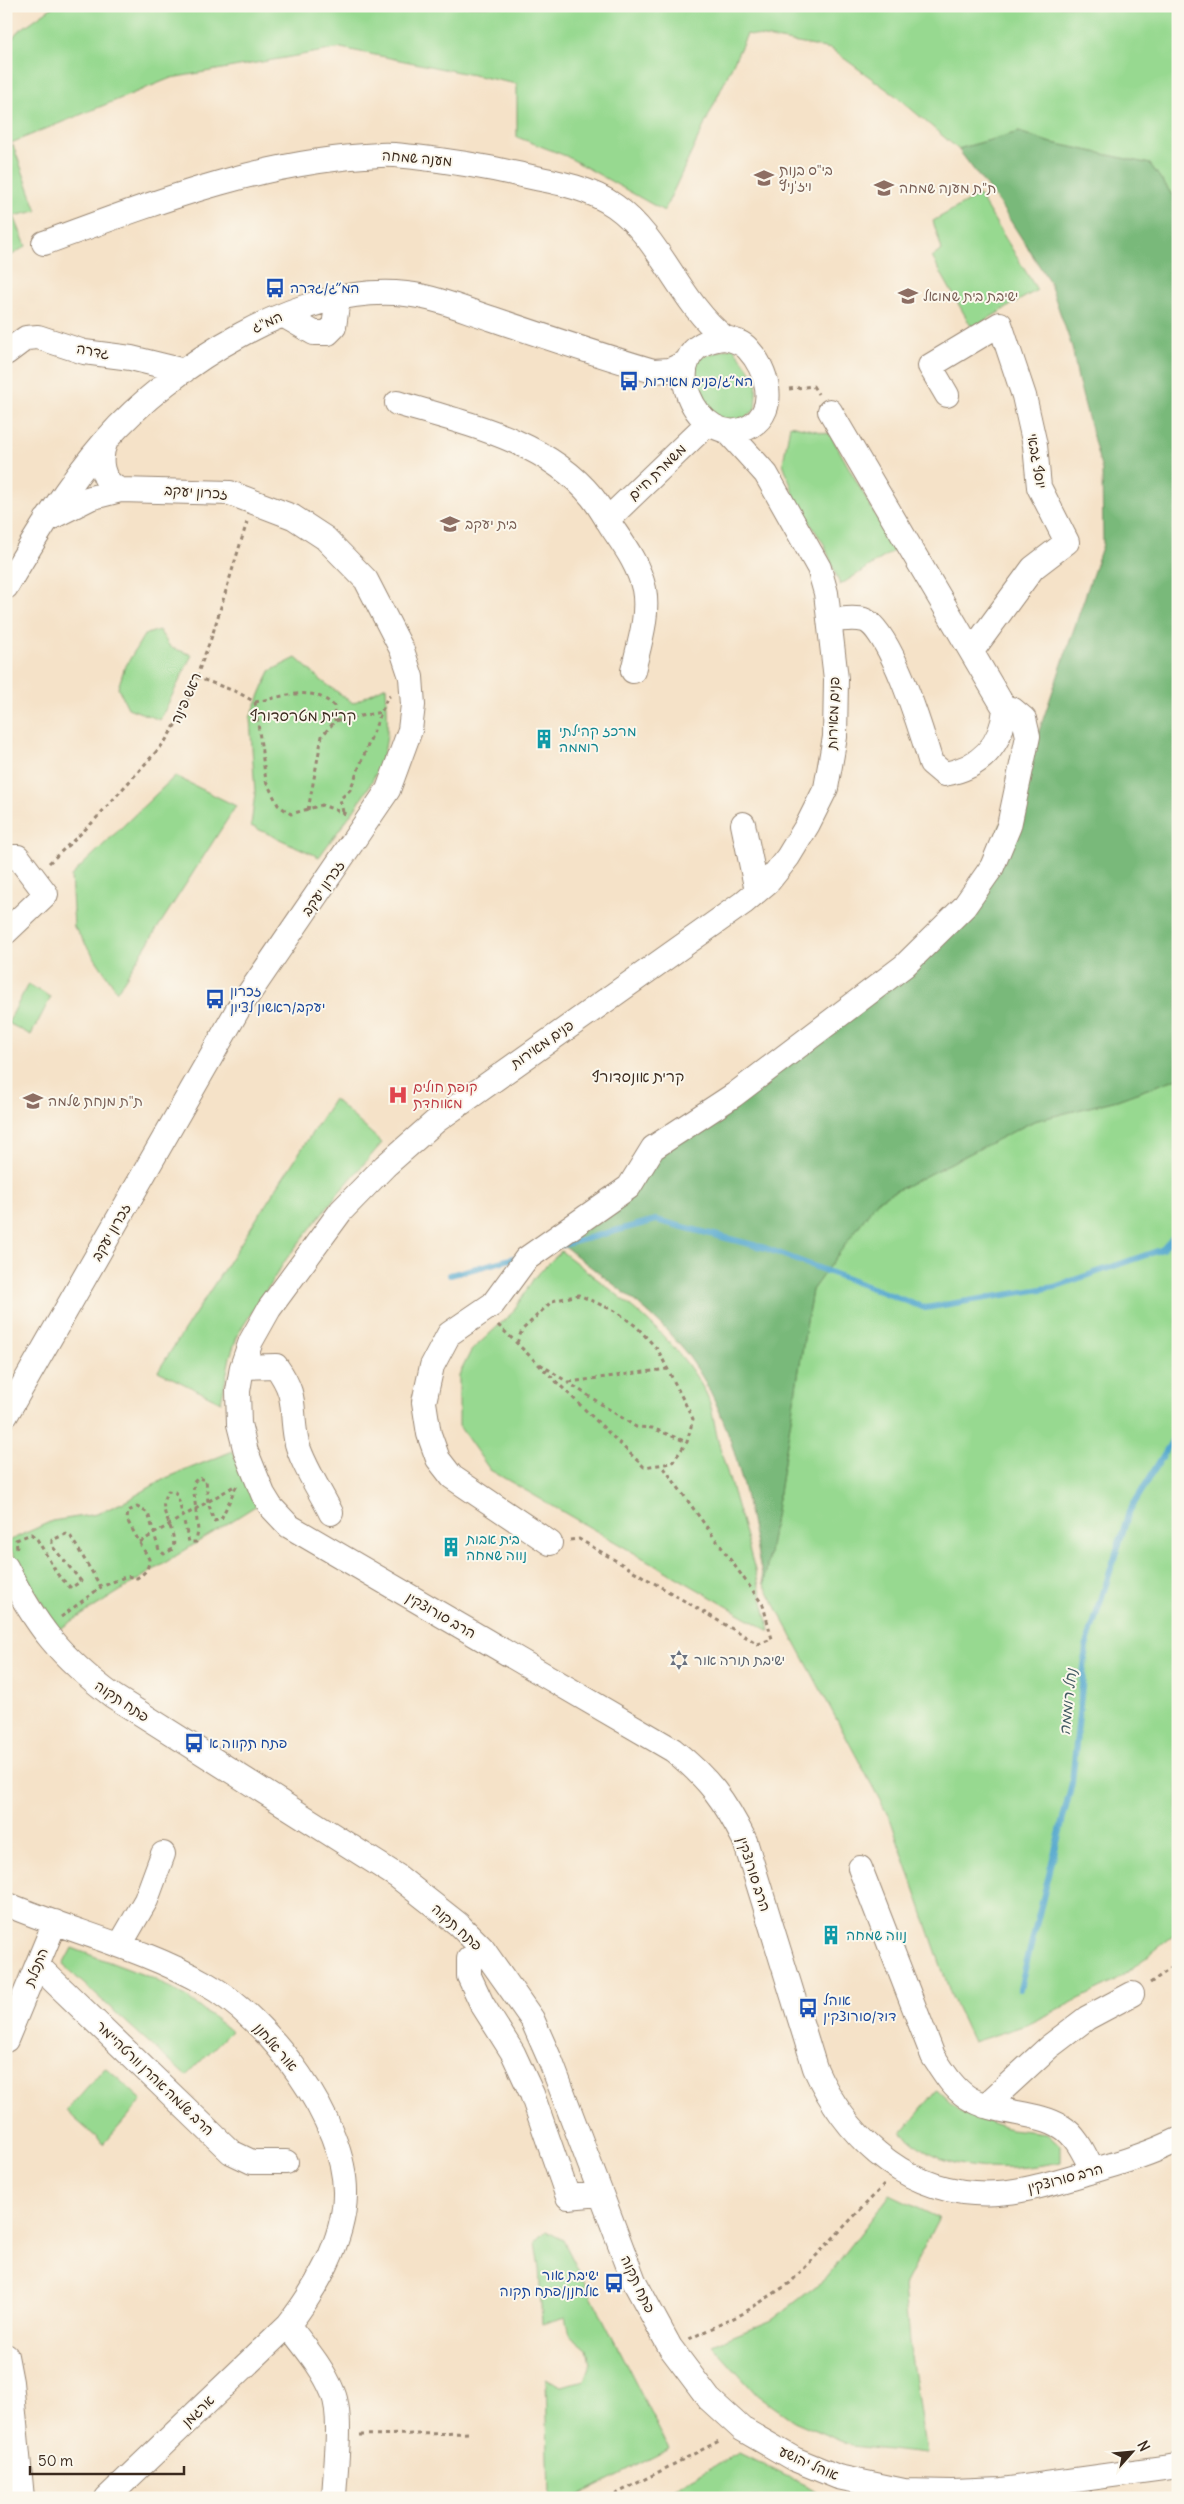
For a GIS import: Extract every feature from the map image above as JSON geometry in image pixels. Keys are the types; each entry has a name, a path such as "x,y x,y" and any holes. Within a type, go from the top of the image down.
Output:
{"street":[{"name":"מענה שמחה","path":"44,243 174,196 248,175 306,162 382,154 466,162 568,185 594,194 629,216 703,319 725,338"},
{"name":"המ\"ג","path":"6,587 46,520 106,441 130,416 184,371 242,333 282,315 338,298 377,292 408,294 446,304 653,372 677,368 690,356"},
{"path":"282,315 314,333 328,333 334,327 338,298"},
{"name":"מענה שמחה","path":"690,300 696,328 690,356"},
{"name":"יוסף גבאי","path":"947,395 930,366 1000,324 1024,396 1035,445 1039,487 1067,542 1033,568 972,651"},
{"name":"גדרה","path":"6,352 26,338 38,337 84,352 131,358 184,371"},
{"path":"725,338 737,341 748,349 765,379 768,392 767,404 762,416 747,428 718,428 692,400 684,382 690,356 700,344 712,339 725,338"},
{"name":"המ\"ג","path":"630,364 692,400"},
{"path":"397,403 494,433 548,460 577,482 592,497 635,562 644,589 645,615 633,671"},
{"path":"830,411 1005,709 1004,727 994,748 958,771 944,774 931,763 892,654 876,627 864,620 830,620"},
{"name":"פנים מאירות","path":"762,416 761,447 766,474"},
{"name":"פנים מאירות","path":"246,1471 239,1424 238,1392 242,1367 251,1341 269,1309 342,1211 385,1166 436,1120 769,881 788,857 826,788 835,737 836,679 826,593 819,568 766,474 718,428"},
{"name":"משמרת חיים","path":"607,520 718,428"},
{"path":"106,441 102,461 104,475 110,484 121,490"},
{"name":"זכרון יעקב","path":"6,1415 237,1011 368,823 388,790 403,752 411,722 413,705 411,677 402,650 366,580 325,538 293,517 254,501 230,494 121,490 90,498 46,520"},
{"path":"550,1543 452,1477 438,1460 429,1434 424,1402 432,1366 449,1334 493,1304 526,1259 629,1187 653,1148 734,1095 904,966 964,907 992,867 1009,826 1028,736 1024,719 1012,709 1005,709"},
{"path":"743,824 757,891"},
{"path":"6,932 46,894 34,877 12,857"},
{"path":"242,1367 276,1366 288,1384 294,1409 296,1440 331,1513"},
{"name":"הרב סורוצקין","path":"246,1471 270,1507 289,1526 673,1750 696,1768 715,1788 745,1841 815,2068 826,2092 842,2118 864,2143 898,2170 934,2185 974,2193 1016,2191 1049,2184 1144,2155 1178,2140"},
{"name":"פתח תקוה","path":"13,1560 52,1626 59,1651 85,1675 113,1696 396,1876 458,1924 482,1948 532,2019 551,2062 634,2281 670,2347 709,2399 742,2429"},
{"path":"120,1946 146,1900 163,1854"},
{"path":"860,1868 933,2056 950,2082 966,2097 985,2106 1062,2127 1075,2139 1093,2171"},
{"name":"אור אלחנן","path":"6,1904 154,1958 208,1984 238,2006 268,2036 297,2071 322,2114 343,2169 345,2195 332,2252 302,2307 288,2324"},
{"name":"התכלת","path":"6,2040 55,1922"},
{"path":"482,1948 469,1959 469,1976 482,2004 513,2053 532,2094 568,2197 600,2194"},
{"name":"הרב שלמה אהרן וורטהיימר","path":"37,1965 231,2152 252,2162 286,2162"},
{"path":"985,2106 1049,2047 1087,2018 1132,1994"},
{"path":"288,2324 323,2374 334,2395 338,2418 334,2498"},
{"name":"ארגמן","path":"107,2498 288,2324"},
{"path":"6,2356 11,2382 22,2498"},
{"path":"6,2418 11,2382"},
{"name":"אוהל יהושע","path":"742,2429 794,2459 838,2477 872,2486 904,2491 1002,2490 1178,2466"}],"path":[{"path":"768,392 813,386 830,411"},
{"name":"ראש פינה","path":"34,877 91,824 164,743 182,714 212,636 254,501"},
{"path":"196,677 237,692 255,702 305,692 325,696 334,706 335,721"},
{"path":"343,812 340,799 350,790 387,698 412,687"},
{"path":"255,702 266,781 278,805 291,814 322,805 368,823"},
{"path":"308,810 322,736 335,721 381,712"},
{"path":"483,1310 644,1467 672,1463 687,1442 693,1419 658,1350 637,1327 617,1312 579,1295 552,1301 522,1330 516,1342"},
{"path":"534,1359 636,1427 652,1428 687,1442"},
{"path":"568,1382 668,1369"},
{"path":"550,1543 579,1539 758,1644 772,1639 763,1604 662,1464"},
{"path":"52,1626 101,1587 114,1580 127,1576 137,1578 145,1573 149,1565 149,1559 127,1520 128,1511 137,1507 148,1513 155,1533 158,1550 164,1554 173,1549 175,1541 170,1524 163,1511 162,1499 168,1491 175,1492 178,1497 181,1518 188,1542 196,1542 198,1531 197,1508 193,1483 198,1478 206,1480 208,1502 214,1521 221,1519 246,1471"},
{"path":"140,1542 208,1502 246,1471"},
{"path":"13,1560 16,1540 31,1534 37,1539 63,1582 71,1588 81,1581 52,1546 52,1540 66,1534 71,1537 101,1587"},
{"path":"52,1626 54,1611"},
{"path":"1132,1994 1174,1966 1178,1961"},
{"path":"670,2347 742,2314 790,2283 898,2170"},
{"path":"608,2498 742,2429"},
{"path":"337,2435 472,2433"}],"green space":[{"path":"54,6 1178,6 1178,203 1150,164 1048,142 1019,132 958,149 896,96 831,49 747,34 664,211 566,156 517,137 517,84 341,48 171,78 6,145 6,47 17,32"},
{"path":"1019,132 1048,142 1150,164 1178,203 1178,1078 1117,1100 1034,1121 878,1200 812,1290 764,1584 736,1457 726,1426 713,1397 697,1369 678,1343 651,1315 559,1242 612,1216 663,1152 959,926 1037,737 1103,544 1102,471 1078,379 1072,347 1049,281 999,203 958,149"},
{"path":"13,145 37,211 14,216 26,246 6,259 6,148"},
{"path":"979,195 1037,290 972,328 932,257 942,250 933,221"},
{"path":"733,347 757,380 755,410 739,422 719,420 695,390 695,359"},
{"path":"790,425 830,434 895,550 840,585 824,544 798,506 783,463"},
{"path":"159,630 170,647 192,655 160,720 128,708 118,688 124,669 144,635"},
{"path":"296,658 322,681 353,703 386,686 387,732 382,759 362,798 319,857 251,826 255,793 250,718 270,671"},
{"path":"175,776 236,806 117,991 74,927 71,876"},
{"path":"28,984 51,997 31,1035 8,1023"},
{"path":"1178,1078 1178,1932 1116,1981 1026,2025 973,2042 951,1995 891,1821 764,1584 812,1290 878,1200 1034,1121 1117,1100"},
{"path":"334,1099 382,1143 340,1191 287,1258 238,1334 230,1357 221,1402 158,1371"},
{"path":"561,1251 621,1298 660,1332 677,1351 706,1393 753,1562 770,1631 490,1470 459,1426 459,1375 471,1351 512,1313 534,1278"},
{"path":"233,1451 257,1505 58,1630 6,1542 52,1521 97,1514 126,1501 166,1478"},
{"path":"72,1948 152,1978 188,1998 231,2031 186,2076 63,1965"},
{"path":"105,2067 142,2100 104,2144 66,2111"},
{"path":"937,2090 960,2112 1010,2129 1047,2133 1061,2146 1061,2162 1029,2167 997,2168 965,2165 930,2154 902,2133"},
{"path":"890,2195 939,2218 904,2286 909,2342 926,2454 852,2446 794,2421 757,2395 712,2345 772,2320 825,2279"},
{"path":"546,2231 563,2240 669,2449 573,2498 549,2498 546,2378 561,2386 584,2380 590,2364 587,2349 570,2335 566,2317 542,2324 539,2268 535,2242"},
{"path":"739,2453 817,2491 817,2498 654,2498"}],"waterway":[{"path":"562,1245 656,1220 765,1248 925,1308 1054,1287 1163,1249 1178,1232"},
{"path":"450,1275 518,1257"},
{"name":"נחל רוממה","path":"1020,1989 1072,1783 1086,1647 1129,1512 1178,1431"}],"place":[{"name":"בי\"ס בנות ויז'ניץ","path":"764,178"},
{"name":"ת\"ת מענה שמחה","path":"884,188"},
{"name":"המ״ג/גדרה","path":"275,288"},
{"name":"ישיבת בית שמואל","path":"908,296"},
{"name":"המ״ג/פנים מאירות","path":"629,381"},
{"name":"בית יעקב","path":"450,524"},
{"name":"מרכז קהילתי רוממה","path":"544,739"},
{"name":"זכרון יעקב/ראשון לציון","path":"215,999"},
{"name":"קופת חולים מאוחדת","path":"398,1095"},
{"name":"ת\"ת מנחת שלמה","path":"33,1101"},
{"name":"בית אבות נווה שמחה","path":"451,1547"},
{"name":"ישיבת תורה אור","path":"679,1660"},
{"name":"פתח תקווה א","path":"194,1743"},
{"name":"נווה שמחה","path":"831,1935"},
{"name":"אוהל דוד/סורוצקין","path":"808,2008"},
{"name":"ישיבת אור אלחנן/פתח תקוה","path":"614,2283"}],"district":[{"name":"קריית מטרסדורף","path":"303,716"},
{"name":"קרית אונסדורף","path":"638,1077"}]}
